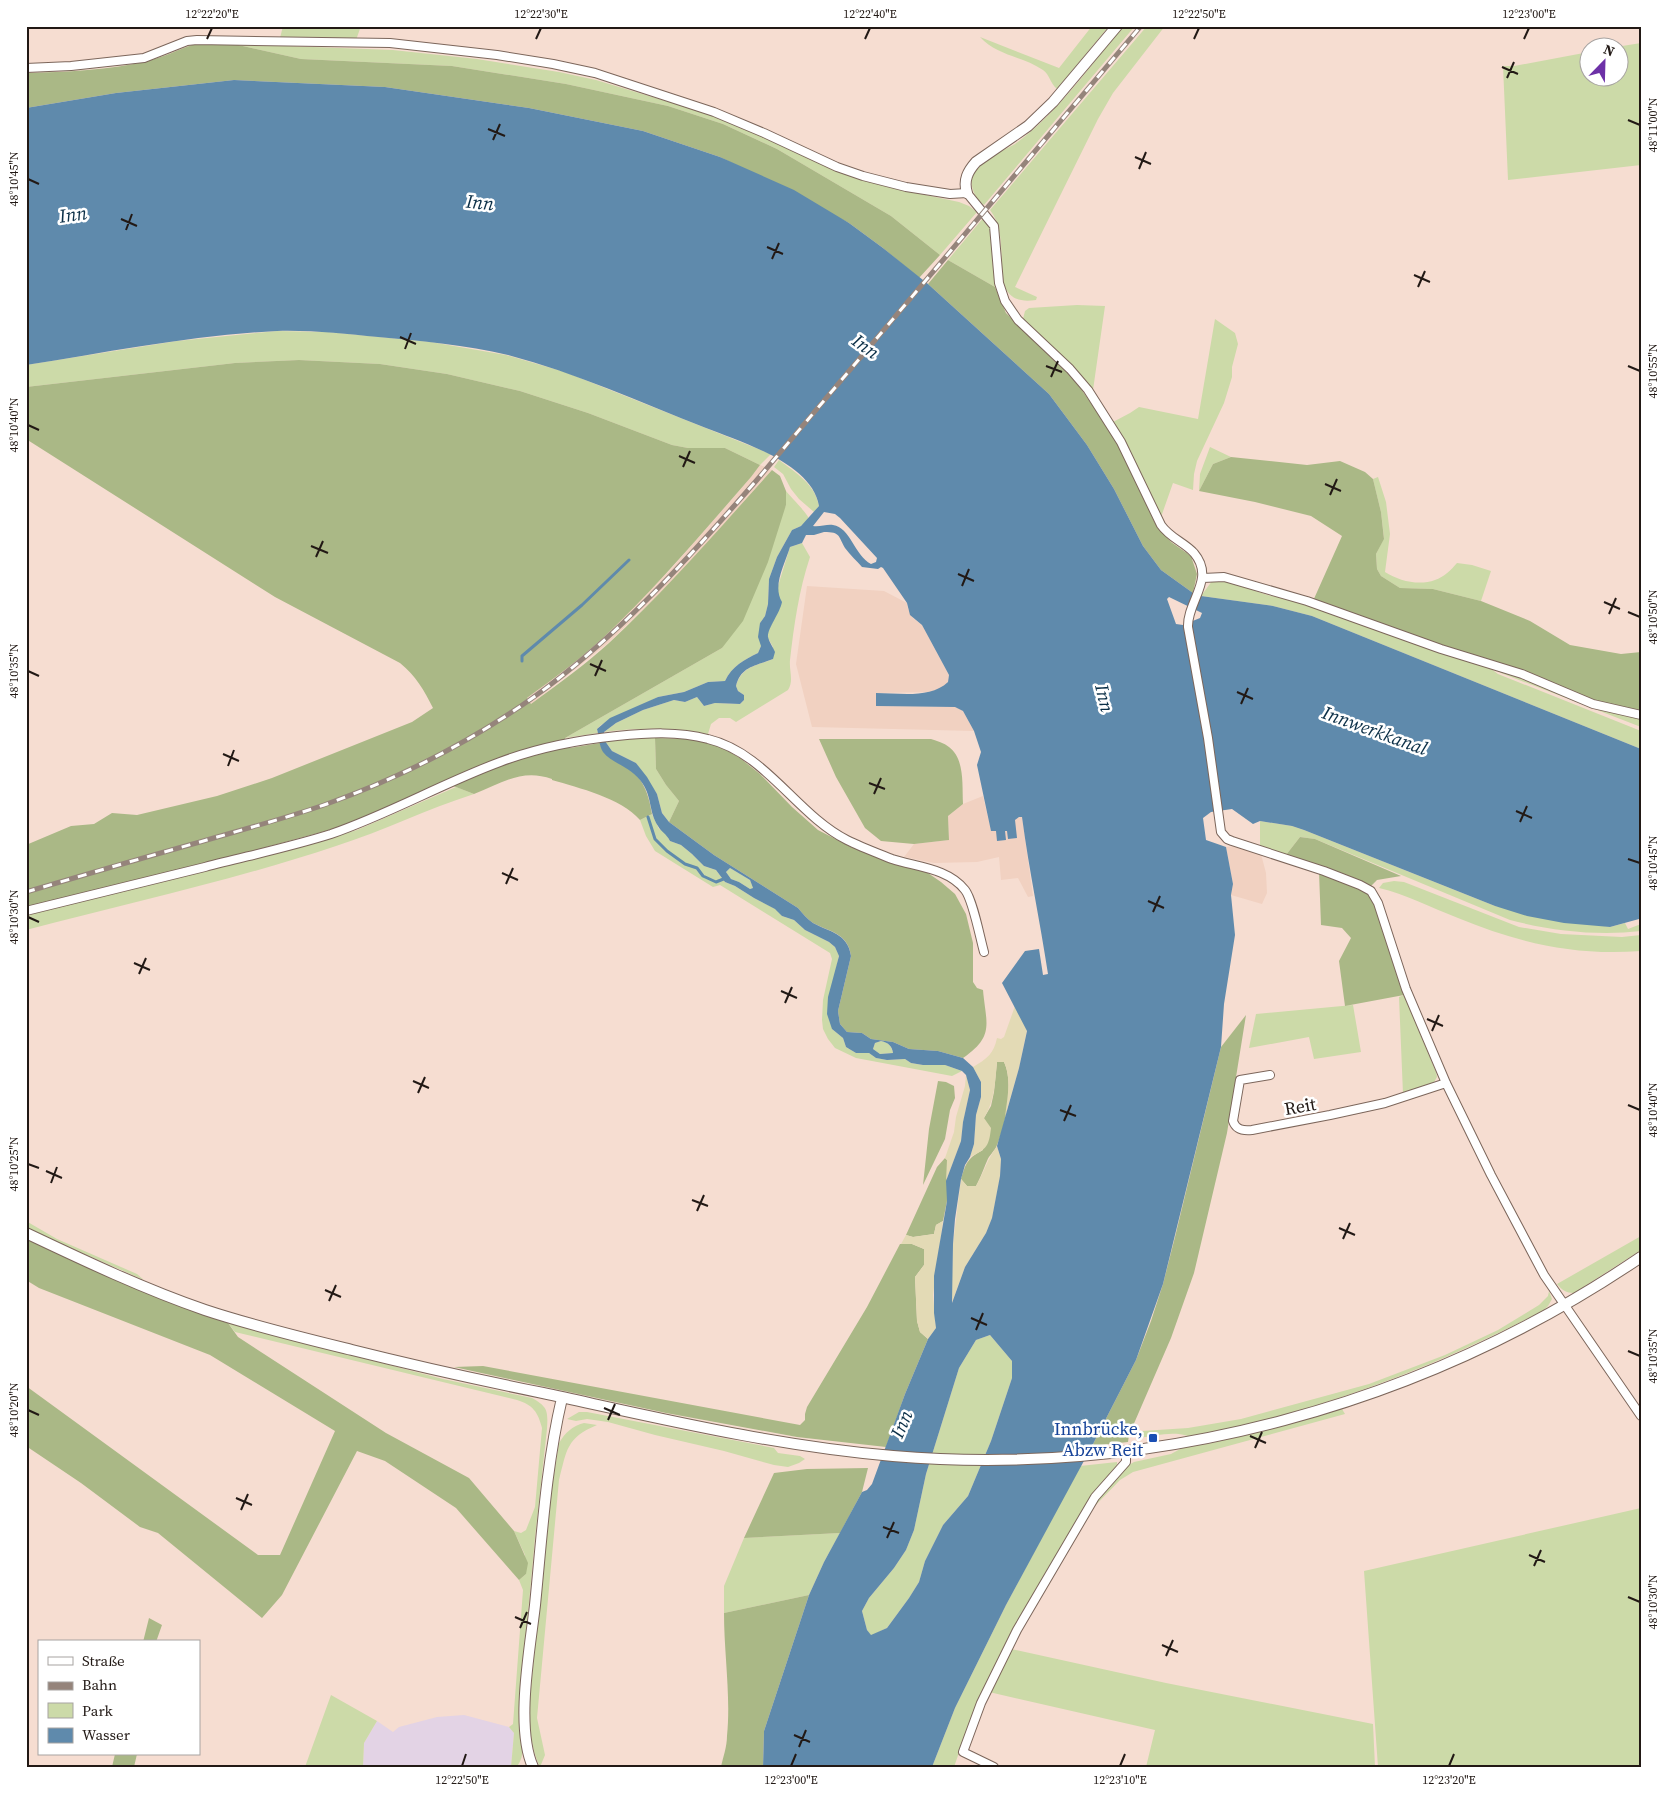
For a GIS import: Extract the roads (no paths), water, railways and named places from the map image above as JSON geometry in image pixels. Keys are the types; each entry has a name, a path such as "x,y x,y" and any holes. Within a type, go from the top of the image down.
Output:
{"street":[{"path":"1117,26 1053,102 1028,126 976,162 970,169 965,187 967,193 994,226 999,283 1005,301 1018,320 1070,369 1088,390 1121,442 1161,526 1168,534 1193,552 1201,564 1204,578 1188,618 1188,627 1208,738 1221,832 1227,838 1324,871 1371,891 1378,903 1406,989 1446,1083 1527,1244 1564,1305 1641,1416"},
{"path":"26,68 71,66 144,58 192,40 390,43 497,55 595,73 704,109 764,133 837,167 864,176 914,189 950,194 967,193"},
{"path":"1204,578 1224,577 1307,601 1441,649 1522,674 1593,704 1641,715"},
{"path":"26,911 282,848 331,834 374,818 501,762 592,739 646,734 679,734 708,739 732,748 779,783 813,816 836,834 864,848 954,879 966,891 970,899 984,952"},
{"name":"Reit","path":"1270,1075 1240,1080 1232,1121 1237,1128 1252,1130 1330,1115 1385,1102 1446,1083"},
{"path":"26,1232 140,1285 230,1318 321,1343 452,1374 730,1433 792,1444 879,1454 956,1459 1062,1457 1126,1452 1258,1428 1371,1393 1417,1376 1462,1356 1564,1305 1641,1257"},
{"path":"533,1767 527,1749 525,1699 544,1501 562,1398"},
{"path":"994,1767 962,1752 981,1703 1018,1630 1095,1497 1126,1462 1126,1452"}],"water":[{"path":"234,80 385,87 529,108 643,131 720,157 794,190 849,223 928,284 1049,394 1087,445 1114,489 1143,546 1161,570 1193,593 1201,596 1273,606 1312,616 1641,749 1641,924 1639,919 1610,927 1564,923 1527,916 1495,906 1292,826 1260,821 1253,824 1232,809 1211,812 1203,818 1206,840 1226,847 1233,884 1231,895 1235,935 1224,1004 1221,1047 1163,1284 1136,1360 1006,1605 955,1708 932,1767 763,1767 764,1731 809,1595 824,1562 862,1492 867,1490 872,1484 905,1394 928,1339 936,1328 934,1276 947,1201 946,1181 961,1141 970,1090 966,1075 962,1071 945,1065 923,1065 911,1063 905,1059 887,1060 876,1058 869,1053 856,1053 846,1047 843,1038 832,1029 827,1014 828,997 839,956 835,947 805,930 794,920 782,916 775,909 725,882 716,870 704,866 681,845 670,841 655,820 644,786 636,775 606,756 600,744 597,729 610,718 658,697 684,692 708,682 725,681 735,667 758,653 761,646 758,637 760,623 765,616 768,604 769,579 777,557 792,530 801,526 819,506 814,491 789,466 755,447 558,370 508,355 476,349 427,342 341,334 277,331 183,340 26,365 26,108 116,93","holes":["824,512 835,514 877,558 876,562 871,564 865,560 839,527 833,525 813,526","824,532 836,534 847,551 862,567 883,568 907,603 910,615 922,625 949,675 948,682 932,691 914,694 876,693 876,706 955,707 963,711 974,731 981,752 977,765 991,831 996,831 997,841 1006,840 1005,831 1007,831 1008,839 1017,838 1015,820 1022,817 1048,974 1043,975 1039,949 1025,951 1002,983 1027,1031 1019,1068 997,1146 1001,1159 1000,1176 992,1218 986,1233 965,1267 952,1303 955,1219 961,1179 974,1144 976,1115 981,1097 981,1082 973,1067 963,1058 938,1051 909,1049 893,1042 871,1039 862,1033 847,1032 840,1024 838,1011 851,956 846,942 837,934 813,923 798,908 714,855 669,822 662,813 657,794 636,763 612,751 605,741 604,732 616,723 643,710 674,700 685,702 697,697 704,706 715,703 740,704 744,700 744,695 738,691 736,686 741,674 750,668 773,659 775,652 768,634 782,602 779,596 779,582 790,547 802,543 806,535","1169,597 1202,613 1200,618 1183,625 1176,624 1167,599","730,868 750,880 753,888 750,889 731,879 726,872","881,1041 890,1045 893,1053 880,1054 873,1049 875,1043","990,1335 1012,1361 1012,1378 991,1441 968,1496 943,1525 925,1561 919,1582 909,1598 887,1628 871,1635 867,1630 862,1611 869,1598 906,1550 914,1530 926,1474 959,1368 976,1340"]}],"waterway":[{"path":"522,661 522,656 582,605 629,560"},
{"path":"648,817 655,839 667,851 685,864 697,868 703,876 716,882 726,878"}],"railway":[{"path":"26,892 278,820 351,795 405,772 482,731 531,699 563,675 650,597 730,511 1141,26"}],"place":[{"name":"Innbrücke, Abzw Reit","path":"1153,1438"}],"water label":[{"name":"Inn","path":"480,202"},
{"name":"Inn","path":"73,214"},
{"name":"Inn","path":"866,346"},
{"name":"Inn","path":"1105,698"},
{"name":"Innwerkkanal","path":"1375,730"},
{"name":"Inn","path":"901,1424"}]}
